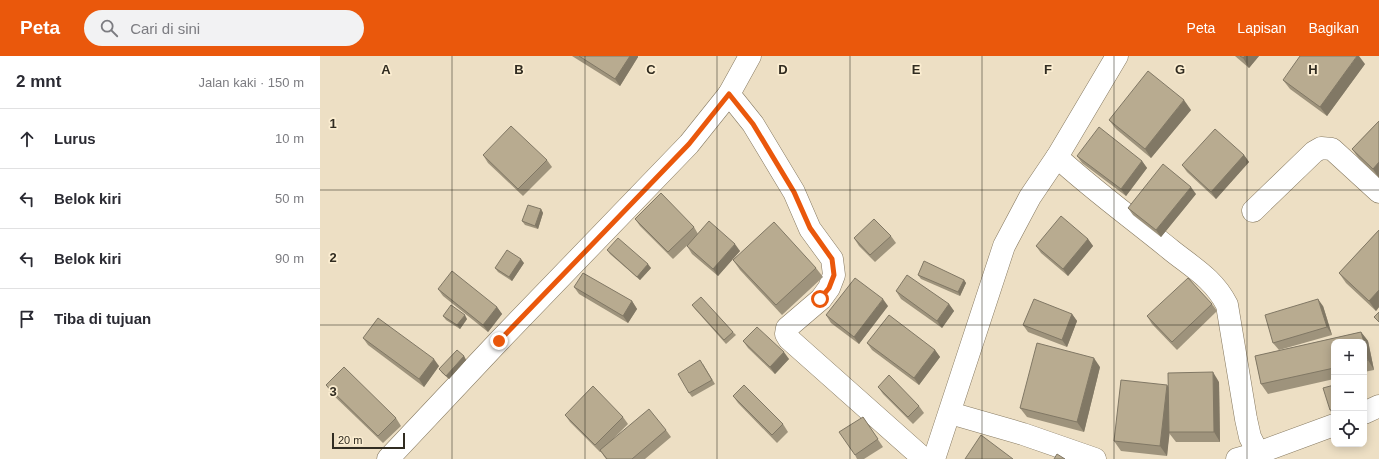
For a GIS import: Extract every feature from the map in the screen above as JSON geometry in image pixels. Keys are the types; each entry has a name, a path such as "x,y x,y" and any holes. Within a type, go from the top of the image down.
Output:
{"street":[{"path":"388,459 515,324 689,144 729,94 750,56"},
{"path":"934,459 1004,246 1030,197 1117,56"},
{"path":"729,94 753,124 794,192 810,228 832,259 834,275 829,288 820,299 788,328 786,334 789,339 924,459"},
{"path":"1253,211 1320,148 1332,149 1379,192"},
{"path":"1056,157 1080,178 1200,271 1220,292 1226,305 1248,431 1258,453"},
{"path":"1367,412 1379,406"},
{"path":"950,413 1023,434 1095,459"},
{"path":"1237,459 1258,453 1331,425"}],"building":[{"path":"579,56 630,56 615,79"},
{"path":"1300,56 1357,56 1320,107 1283,80"},
{"path":"1148,71 1184,100 1145,149 1109,120"},
{"path":"1379,121 1379,162 1373,169 1352,149"},
{"path":"511,126 547,160 518,189 483,155"},
{"path":"1099,127 1142,161 1121,189 1077,156"},
{"path":"1215,129 1244,155 1211,192 1182,165"},
{"path":"1163,164 1191,187 1156,230 1128,208"},
{"path":"661,193 694,227 668,252 635,219"},
{"path":"528,205 541,209 535,226 522,221"},
{"path":"1061,216 1088,239 1063,269 1036,246"},
{"path":"874,219 891,236 870,255 854,238"},
{"path":"709,221 735,244 713,269 687,246"},
{"path":"774,222 816,268 776,305 733,260"},
{"path":"1379,230 1379,290 1369,301 1339,273"},
{"path":"618,238 648,264 637,277 607,250"},
{"path":"507,250 521,259 509,277 495,268"},
{"path":"924,261 964,280 958,292 918,275"},
{"path":"452,271 497,307 483,325 438,289"},
{"path":"583,273 632,301 623,316 574,287"},
{"path":"907,275 949,304 937,321 896,291"},
{"path":"855,278 883,299 854,337 826,315"},
{"path":"1188,278 1212,304 1172,342 1147,316"},
{"path":"701,297 733,332 724,340 692,305"},
{"path":"1034,299 1072,314 1062,340 1023,325"},
{"path":"1318,299 1327,327 1273,343 1265,315"},
{"path":"451,305 465,315 457,325 443,316"},
{"path":"1379,312 1379,322 1374,317"},
{"path":"889,315 935,350 914,378 867,343"},
{"path":"378,318 434,359 419,379 363,338"},
{"path":"757,327 784,352 770,367 743,341"},
{"path":"1361,332 1363,339 1331,339 1331,369 1261,384 1255,356"},
{"path":"1037,343 1094,358 1077,422 1020,408"},
{"path":"457,350 464,356 446,376 439,369"},
{"path":"700,360 712,380 689,393 678,374"},
{"path":"344,367 396,418 378,436 326,385"},
{"path":"1213,372 1214,432 1169,432 1168,373"},
{"path":"889,375 919,406 908,417 878,387"},
{"path":"1121,380 1167,385 1160,446 1114,441"},
{"path":"744,385 783,424 772,435 733,396"},
{"path":"593,386 623,417 595,445 565,415"},
{"path":"1331,386 1331,410 1330,410 1323,388"},
{"path":"649,409 666,430 632,459 607,459 600,450"},
{"path":"863,417 878,439 855,455 839,432"},
{"path":"981,435 1013,459 965,459"},
{"path":"1057,454 1065,459 1054,459"}],"route":[{"path":"499,341 689,144 729,94 753,124 794,192 810,228 832,259 834,275 829,288 820,299"}]}
